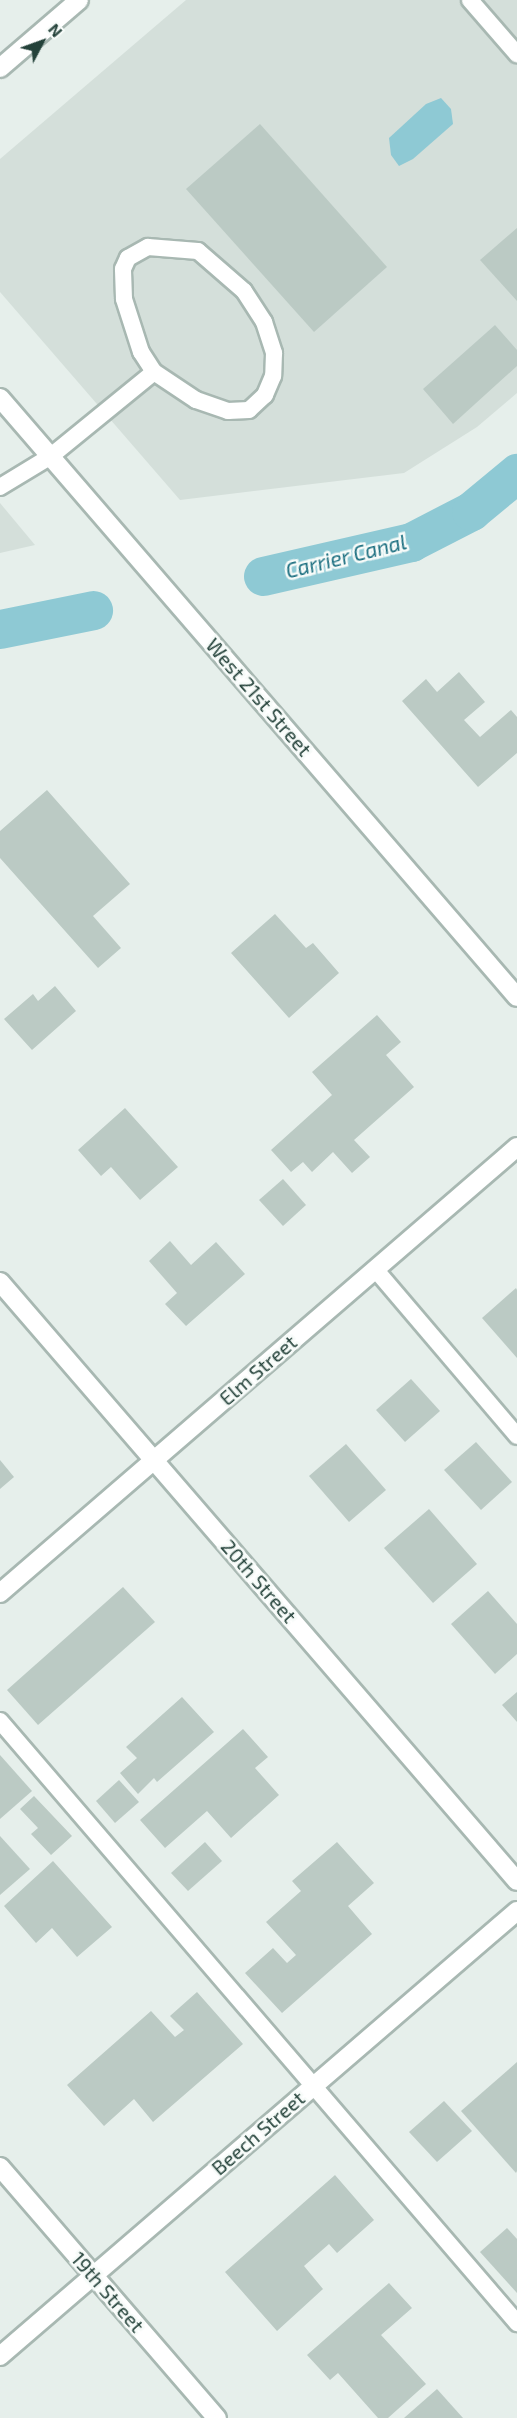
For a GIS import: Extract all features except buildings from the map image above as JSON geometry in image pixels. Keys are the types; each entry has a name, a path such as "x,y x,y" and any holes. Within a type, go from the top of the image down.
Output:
{"street":[{"path":"0,68 79,0"},
{"name":"West 21st Street","path":"0,398 517,997"},
{"name":"Elm Street","path":"0,1593 517,1147"},
{"name":"20th Street","path":"0,1282 517,1881"},
{"name":"Beech Street","path":"0,2356 517,1911"},
{"name":"19th Street","path":"0,2167 217,2418"}],"lane":[{"path":"470,0 517,54"},
{"path":"148,247 198,251 244,291 264,322 274,353 273,376 265,395 249,410 228,411 196,400 154,372 134,333 124,299 123,269 128,258 148,247"},
{"path":"0,487 51,456 154,372"},
{"path":"375,1269 517,1436"},
{"path":"0,1721 517,2323"}],"shaded area":[{"path":"186,0 517,0 517,393 477,427 404,473 180,500 0,292 0,159"},
{"path":"0,503 35,545 0,553"}],"water":[{"path":"441,98 451,109 453,124 413,159 399,166 391,155 389,138 426,104"}],"waterway":[{"name":"Carrier Canal","path":"263,576 411,542 471,511 517,473"},
{"path":"0,629 93,610"}]}
